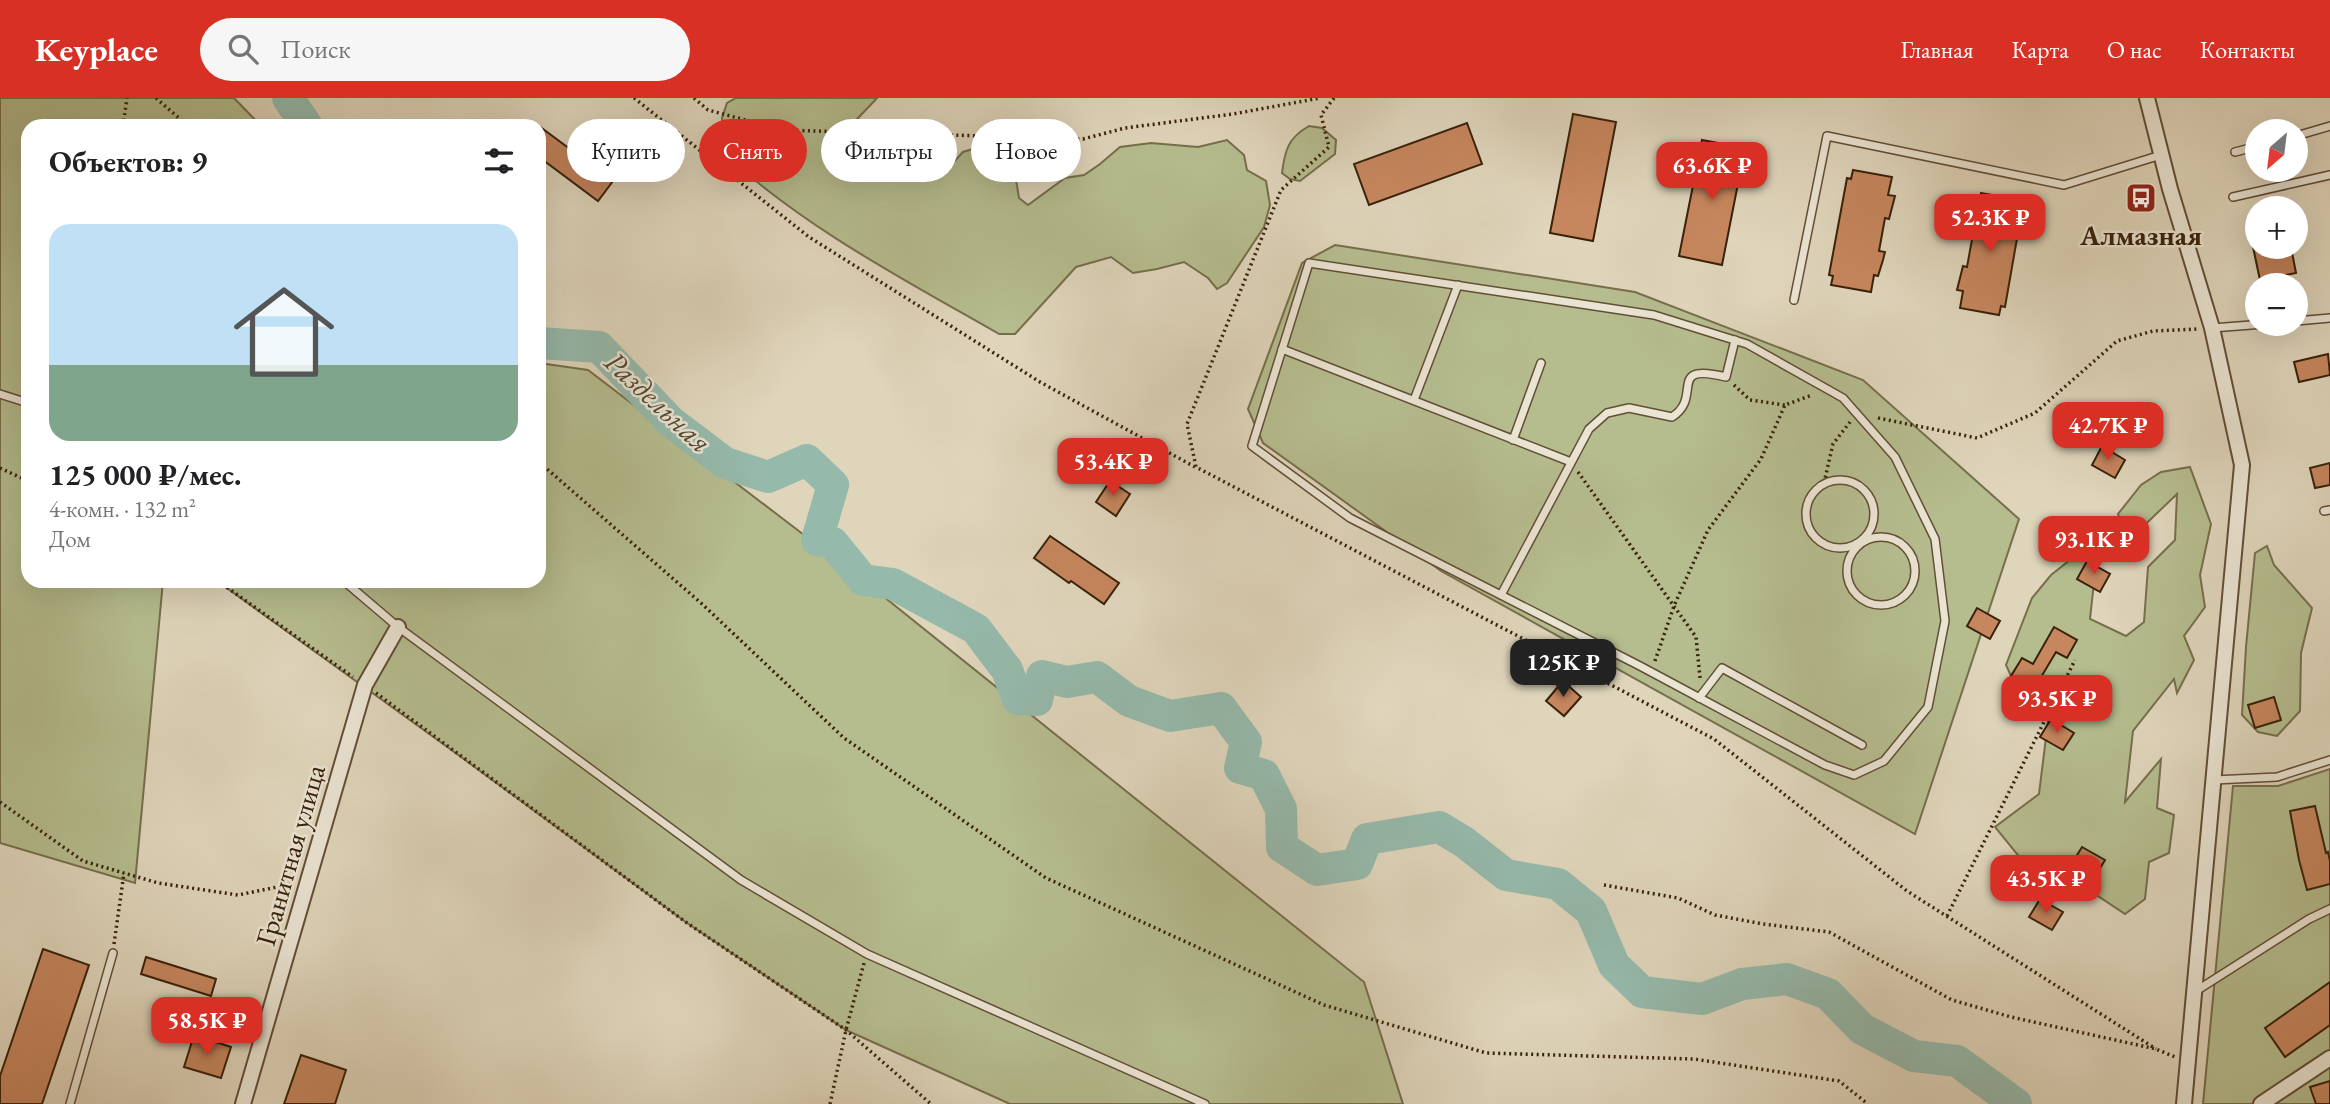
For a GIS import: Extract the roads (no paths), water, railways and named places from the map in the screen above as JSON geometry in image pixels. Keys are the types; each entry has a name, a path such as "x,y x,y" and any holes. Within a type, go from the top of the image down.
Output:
{"street":[{"path":"2147,98 2212,328 2242,465 2184,1104"},
{"name":"Гранитная улица","path":"243,1104 365,685 398,627"},
{"path":"2261,1104 2330,1058"}],"lane":[{"path":"2308,133 2330,127"},
{"path":"1794,300 1826,136 2064,185 2161,155"},
{"path":"2235,152 2245,149"},
{"path":"2232,197 2330,175"},
{"path":"1309,263 1458,285 1654,315 1747,344 1843,398 1895,457 1935,539 1945,621 1928,707 1884,761 1854,775 1825,765 1651,672 1350,518 1252,446 1309,263"},
{"path":"1413,400 1458,285"},
{"path":"2308,320 2330,318"},
{"path":"2212,328 2245,325"},
{"path":"1501,595 1589,429 1607,413 1629,408 1672,417 1681,411 1686,399 1688,380 1693,374 1701,372 1726,377 1735,340"},
{"path":"1282,349 1571,462"},
{"path":"1513,440 1541,363"},
{"path":"0,394 21,401"},
{"path":"1860,542 1846,565 1852,592 1862,601 1875,606 1889,605 1902,599 1911,589 1915,575 1914,561 1908,550 1898,541 1886,537 1873,537 1860,542 1848,547 1834,548 1821,543 1811,534 1805,521 1805,507 1810,494 1824,483 1845,479 1867,492 1873,503 1874,517 1870,531 1860,542"},
{"path":"352,588 398,627 741,880 867,954 1205,1104"},
{"path":"1699,698 1723,668 1862,745"},
{"path":"2213,780 2277,777 2330,760"},
{"path":"2193,993 2309,919 2330,909"},
{"path":"70,1104 113,953"}],"waterway":[{"name":"Раздельная","path":"288,98 302,119"},
{"name":"Раздельная","path":"546,343 599,347 671,422 725,463 768,477 807,460 833,485 817,540 833,543 863,580 893,584 976,629 1007,670 1018,699 1037,700 1042,676 1067,682 1097,677 1129,701 1170,716 1221,708 1246,742 1240,768 1264,775 1281,809 1282,847 1317,870 1357,864 1367,839 1439,827 1464,842 1506,875 1558,884 1591,911 1614,965 1642,992 1702,999 1742,984 1787,979 1828,994 1862,1029 1914,1056 1957,1061 2016,1104"}],"place":[{"name":"Алмазная","path":"2141,198"}]}
